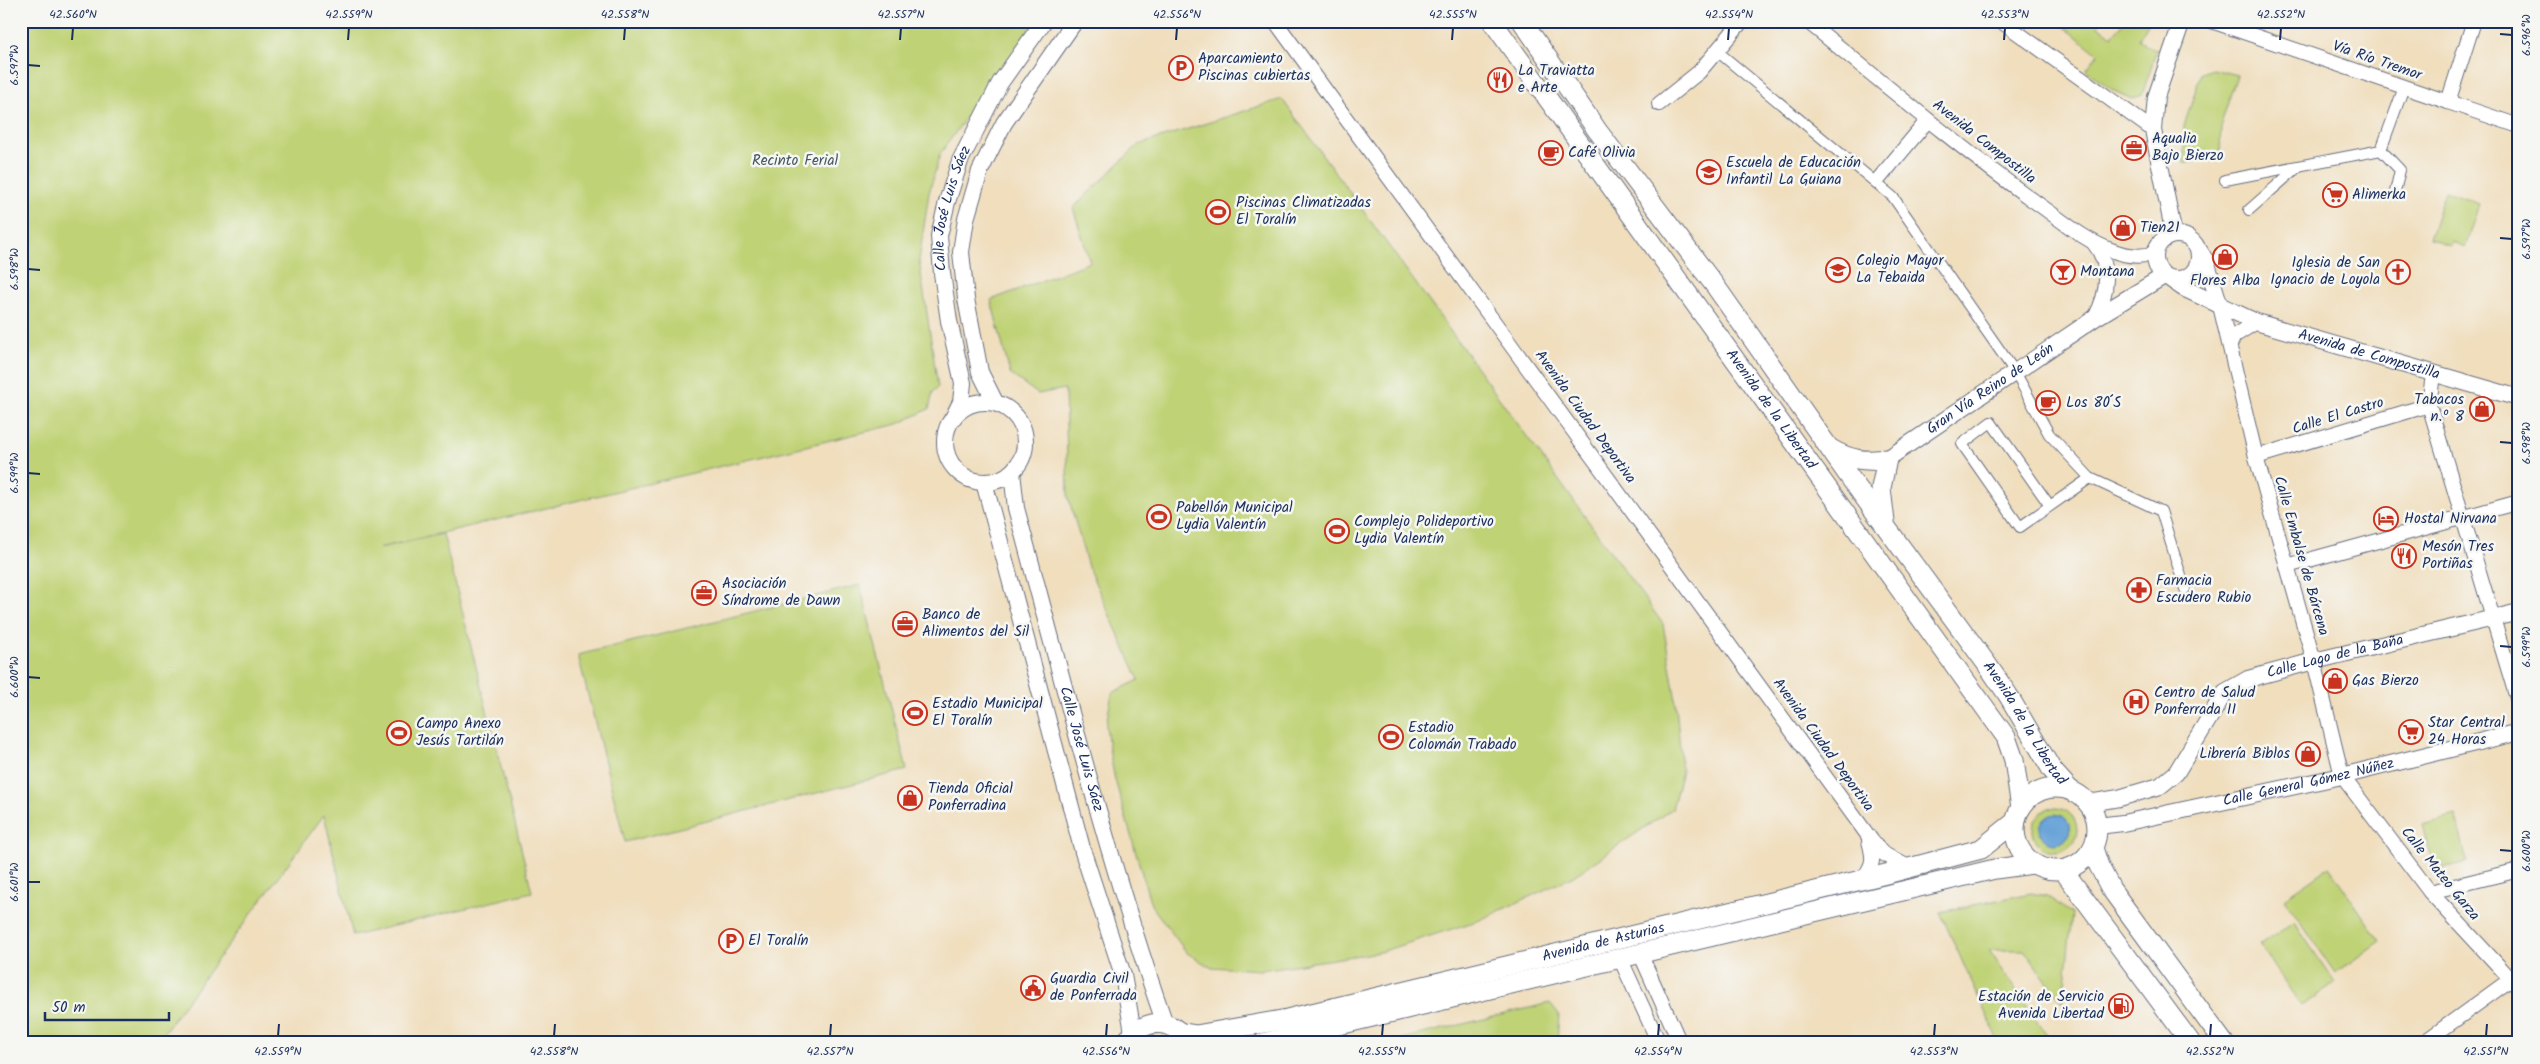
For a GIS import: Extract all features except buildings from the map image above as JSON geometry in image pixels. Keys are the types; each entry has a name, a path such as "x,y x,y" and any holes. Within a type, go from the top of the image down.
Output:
{"main road":[{"name":"Avenida de la Libertad","path":"1492,21 2006,737 2014,760 2019,814"},
{"name":"Avenida de la Libertad","path":"1522,21 1597,130 1716,287 1828,447 2008,695 2052,770 2078,796"},
{"path":"1680,283 1702,268"},
{"path":"1693,303 1716,287"},
{"path":"1828,447 1852,459 1868,461 1887,460 1880,497 1886,526"},
{"path":"2053,788 2078,796 2091,808 2097,826 2093,848 2075,866 2063,870 2052,870 2033,864 2020,849 2016,840 2019,814 2027,800 2043,790 2053,788"},
{"name":"Avenida de Asturias","path":"1185,1038 1287,1019 1910,868 1981,849 2019,814"},
{"path":"2093,848 2110,889 2224,1043"},
{"name":"Avenida de Asturias","path":"1263,1043 1995,869 2033,864"},
{"path":"2063,870 2191,1043"},
{"path":"1129,1037 1153,1023 1164,1024 1185,1038"}],"street":[{"name":"Calle José Luis Sáez","path":"955,414 961,402 964,383 949,321 939,236 960,161 1000,83 1044,21"},
{"name":"Calle José Luis Sáez","path":"995,402 980,372 966,299 960,252 966,219 980,171 1004,123 1075,21"},
{"name":"Avenida Ciudad Deportiva","path":"1276,21 1867,833 1882,853 1910,868"},
{"path":"1658,104 1699,72 1742,21"},
{"name":"Avenida Compostilla","path":"1807,21 1996,174 2092,241 2111,250 2144,257 2162,269"},
{"path":"2001,21 2153,130"},
{"path":"2174,235 2153,130 2156,97 2182,21"},
{"name":"Vía Río Tremor","path":"2210,21 2519,126"},
{"path":"2448,102 2474,21"},
{"path":"1718,51 1894,197 2015,372 2049,434 2090,478 2161,511 2185,589"},
{"path":"2381,150 2404,87"},
{"path":"1877,181 1928,120"},
{"path":"2225,180 2381,150"},
{"path":"2381,150 2400,170 2395,192"},
{"path":"2249,210 2299,166"},
{"path":"2197,247 2199,256 2198,266 2186,278 2162,269 2162,241 2174,235 2187,238 2197,247 2206,261 2220,306"},
{"path":"2092,241 2100,250 2105,263 2107,282 2106,294 2095,318"},
{"name":"Gran Vía Reino de León","path":"1887,460 2095,318 2162,269"},
{"name":"Avenida de Compostilla","path":"2162,269 2220,306 2256,322 2519,398"},
{"name":"Calle Embalse de Bárcena","path":"2220,306 2256,457 2314,661 2342,776"},
{"path":"2230,345 2234,336 2246,326 2256,322"},
{"path":"2433,374 2429,404 2519,705"},
{"path":"995,402 1007,408 1016,416 1023,428 1025,442 1022,458 1012,472 999,480 984,482 970,479 956,471 946,451 945,434 955,414 974,403 995,402"},
{"name":"Calle El Castro","path":"2256,457 2429,404"},
{"path":"2050,506 1991,422 1962,444 2020,527 2050,506 2090,478"},
{"name":"Calle José Luis Sáez","path":"1012,472 1016,508 1084,760 1116,873 1164,1024"},
{"name":"Calle José Luis Sáez","path":"984,482 1083,852 1123,976 1129,1037"},
{"path":"2287,566 2519,502"},
{"name":"Calle Lago de la Baña","path":"2078,796 2094,802 2119,798 2160,786 2176,773 2224,692 2248,679 2314,661 2519,612"},
{"name":"Calle General Gómez Núñez","path":"2097,826 2123,823 2342,776 2519,732"},
{"name":"Calle Mateo Garza","path":"2342,776 2430,892 2515,984"},
{"name":"Avenida Ciudad Deportiva","path":"1863,879 1872,866 1873,858 1867,833"},
{"path":"2430,892 2519,870"},
{"path":"1640,954 1680,1043"},
{"path":"1620,958 1659,1043"},
{"path":"2423,1043 2515,984"}],"green space":[{"name":"Recinto Ferial","path":"21,21 1035,21 940,154 929,193 919,260 938,387 933,392 929,409 898,424 379,548 443,534 532,892 353,936 324,815 156,1043 21,1043"},
{"path":"2065,21 2101,21 2099,26 2112,36 2125,21 2149,22 2139,39 2147,46 2157,49 2142,95 2132,99 2114,91 2086,70 2098,54 2062,25"},
{"path":"2213,69 2237,75 2221,124 2220,155 2184,163 2184,126 2201,73"},
{"name":"Complejo Polideportivo Lydia Valentín","path":"1282,99 1663,624 1675,695 1682,771 1672,809 1572,877 1480,920 1380,952 1261,970 1210,967 1187,953 1151,905 1115,780 1106,725 1112,693 1139,680 1088,567 1068,496 1065,389 1038,394 1010,374 991,300 1090,262 1073,208 1138,145"},
{"path":"2445,191 2479,204 2465,247 2452,242 2450,246 2429,239"},
{"path":"860,585 907,770 625,842 578,655"},
{"path":"2059,808 2071,814 2076,821 2076,839 2071,846 2064,851 2051,852 2043,849 2036,842 2033,826 2036,818 2043,811"},
{"path":"2456,816 2467,862 2434,870 2422,825"},
{"path":"2329,867 2380,941 2335,973 2284,898"},
{"path":"2031,893 2047,896 2072,914 2063,1003 2024,950 1989,950 2052,1043 1999,1043 1940,912"},
{"path":"2294,922 2335,983 2301,1006 2260,945"},
{"path":"1550,1003 1559,1014 1557,1043 1385,1043"}],"water":[{"path":"2055,814 2066,818 2070,829 2066,840 2055,844 2044,840 2040,829 2044,818"}],"place":[{"name":"Aparcamiento Piscinas cubiertas","path":"1181,68"},
{"name":"La Traviatta e Arte","path":"1500,80"},
{"name":"Aqualia Bajo Bierzo","path":"2134,148"},
{"name":"Café Olivia","path":"1551,153"},
{"name":"Escuela de Educación Infantil La Guiana","path":"1709,172"},
{"name":"Alimerka","path":"2335,195"},
{"name":"Piscinas Climatizadas El Toralín","path":"1218,212"},
{"name":"Tien21","path":"2123,228"},
{"name":"Flores Alba","path":"2225,257"},
{"name":"Colegio Mayor La Tebaida","path":"1838,270"},
{"name":"Montana","path":"2063,272"},
{"name":"Iglesia de San Ignacio de Loyola","path":"2398,272"},
{"name":"Los 80´S","path":"2048,403"},
{"name":"Tabacos n.º 8","path":"2482,409"},
{"name":"Pabellón Municipal Lydia Valentín","path":"1159,517"},
{"name":"Hostal Nirvana","path":"2386,519"},
{"name":"Complejo Polideportivo Lydia Valentín","path":"1337,531"},
{"name":"Mesón Tres Portiñas","path":"2404,556"},
{"name":"Farmacia Escudero Rubio","path":"2139,590"},
{"name":"Asociación Síndrome de Dawn","path":"704,593"},
{"name":"Banco de Alimentos del Sil","path":"905,624"},
{"name":"Gas Bierzo","path":"2335,681"},
{"name":"Centro de Salud Ponferrada II","path":"2136,702"},
{"name":"Estadio Municipal El Toralín","path":"915,713"},
{"name":"Star Central 24 Horas","path":"2411,732"},
{"name":"Campo Anexo Jesús Tartilán","path":"399,733"},
{"name":"Estadio Colomán Trabado","path":"1391,737"},
{"name":"Librería Biblos","path":"2308,754"},
{"name":"Tienda Oficial Ponferradina","path":"910,798"},
{"name":"El Toralín","path":"731,941"},
{"name":"Guardia Civil de Ponferrada","path":"1033,988"},
{"name":"Estación de Servicio Avenida Libertad","path":"2121,1006"}]}
